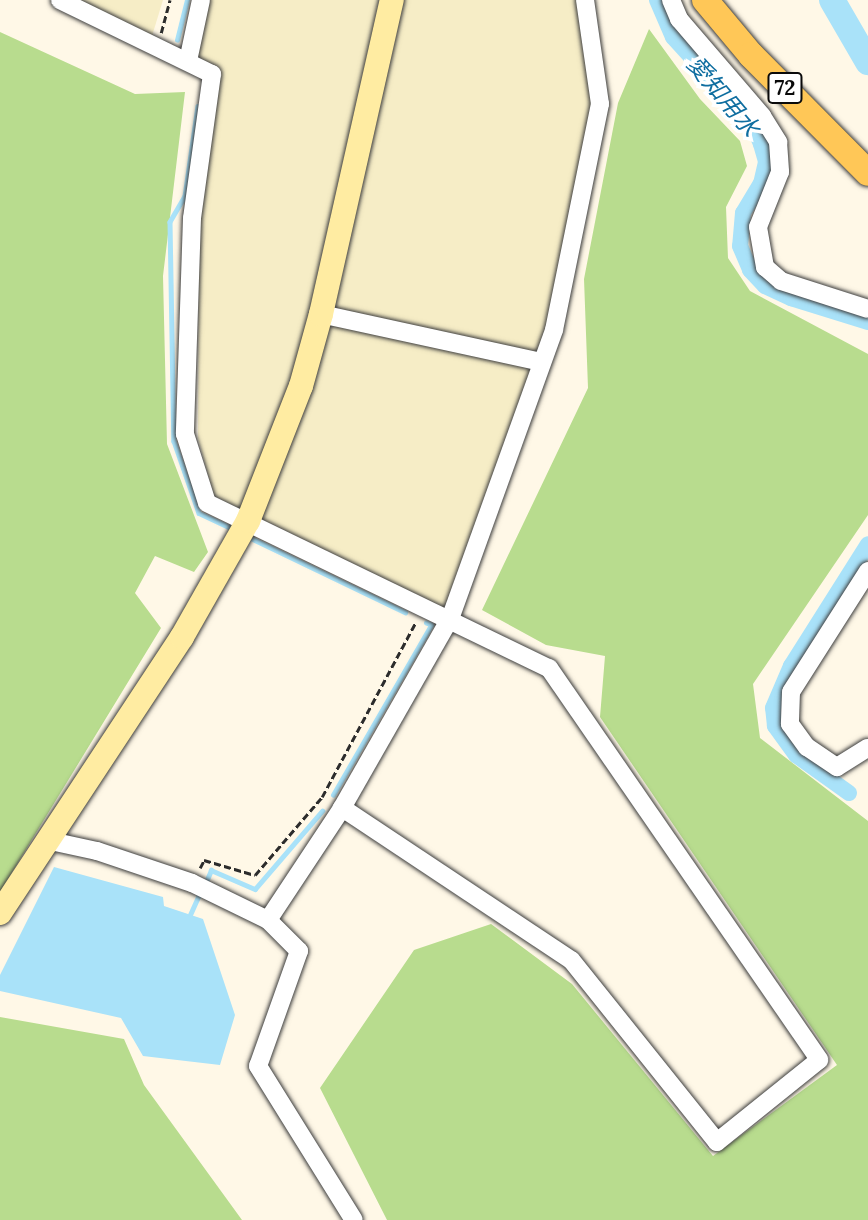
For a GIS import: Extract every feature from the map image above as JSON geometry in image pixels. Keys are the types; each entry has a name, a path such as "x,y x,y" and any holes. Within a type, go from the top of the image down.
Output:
{"main road":[{"name":"72","path":"705,0 751,55 868,173"}],"street":[{"path":"60,0 212,74 192,218 186,434 207,503 550,668 819,1060 717,1142 571,960 342,808"},
{"path":"188,61 201,0"},
{"path":"0,914 46,840 182,637 248,521 301,386 321,314 392,0"},
{"path":"268,920 342,808 450,619 554,330 600,104 585,0"},
{"path":"671,0 678,19 762,116 778,142 780,172 758,227 765,267 782,281 868,309"},
{"path":"321,314 542,362"},
{"path":"868,571 791,692 790,724 807,747 837,767 868,748"},
{"path":"46,840 97,850 192,883 268,920 299,951 258,1066 354,1220"}],"path":[{"path":"157,46 170,0"},
{"path":"192,883 204,860 255,875 323,797 424,607"}],"shaded area":[{"path":"78,0 163,0 152,36"},
{"path":"208,0 579,0 593,105 547,325 445,609 214,496 198,438 199,219 221,72 196,55"}],"green space":[{"path":"649,29 700,99 740,141 747,166 726,207 728,258 750,291 868,354 868,515 753,684 760,738 868,821 868,1220 387,1220 320,1088 414,950 491,924 572,984 713,1156 837,1065 600,717 605,656 546,645 482,610 588,388 584,279 618,103"},
{"path":"0,32 135,94 185,92 163,276 167,444 208,552 194,572 155,556 135,593 161,628 0,892"},
{"path":"0,1017 124,1039 144,1085 242,1220 0,1220"}],"water":[{"path":"54,867 163,897 164,906 203,919 235,1015 220,1065 143,1056 121,1018 0,991 0,975"}],"waterway":[{"path":"177,40 187,0"},
{"name":"愛知用水","path":"657,0 673,37 753,125 761,144 766,162 761,183 743,213 740,246 750,270 765,286 791,298 868,322"},
{"path":"832,0 868,62"},
{"path":"198,106 185,196 170,222 174,441 199,513 229,527"},
{"path":"253,539 405,612"},
{"name":"愛知用水","path":"849,793 796,755 775,726 773,708 791,666 868,544"},
{"path":"333,795 431,625 426,623"},
{"path":"206,882 211,870 255,889 322,811"},
{"path":"190,915 199,895"}]}
